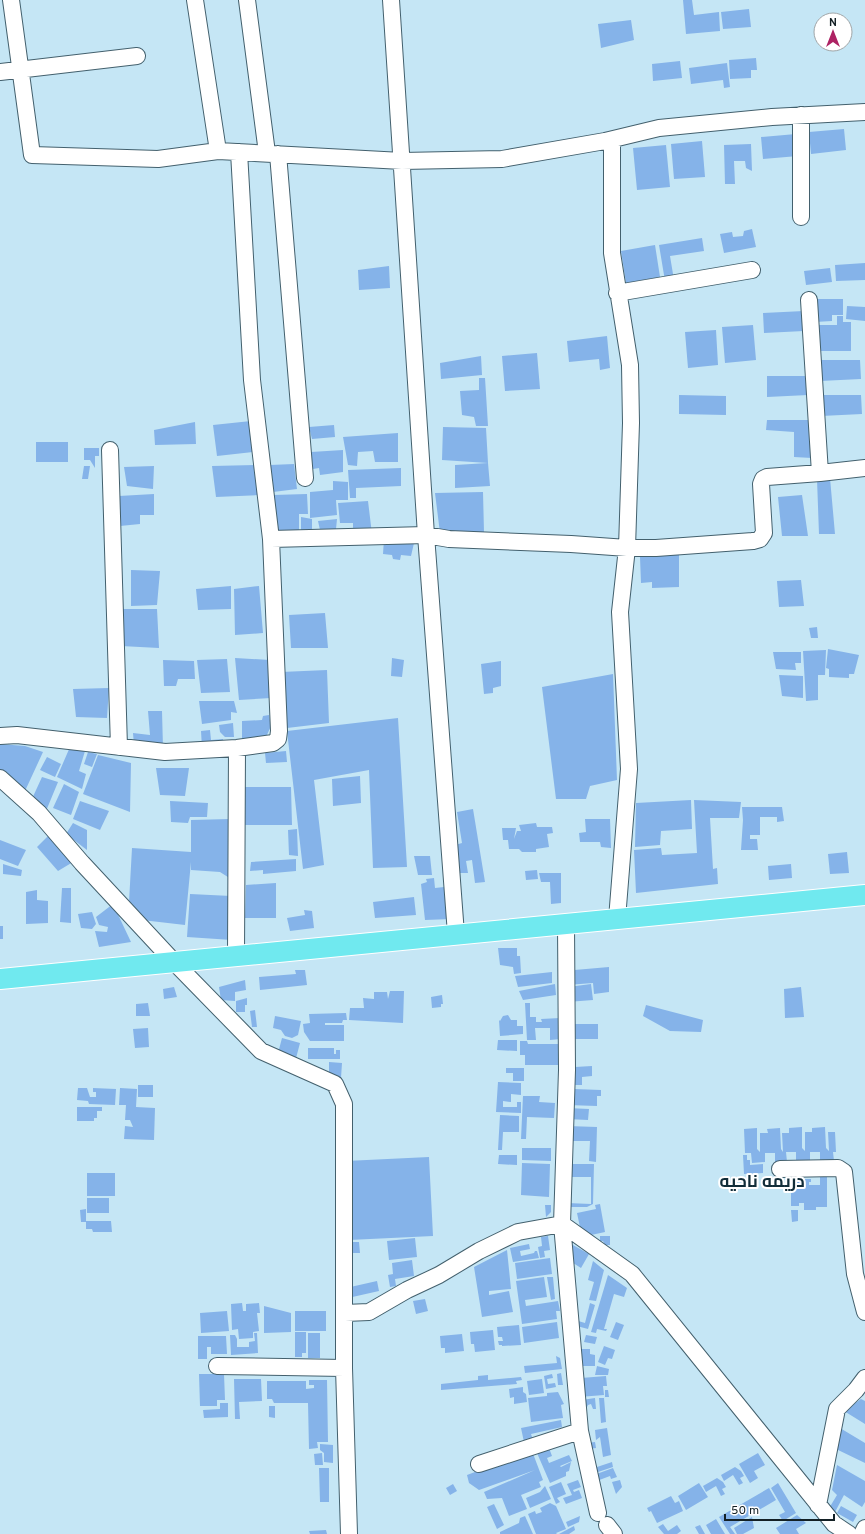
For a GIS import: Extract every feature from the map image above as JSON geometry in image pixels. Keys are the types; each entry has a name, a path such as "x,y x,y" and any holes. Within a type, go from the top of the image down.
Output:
{"main road":[{"path":"0,979 865,895"}],"street":[{"path":"11,0 32,155 158,159 218,151 402,161 502,159 612,140 659,128 680,125 801,115 865,112"},
{"path":"195,0 218,151"},
{"path":"247,0 272,154 305,478"},
{"path":"391,0 426,536 456,934"},
{"path":"0,72 137,56"},
{"path":"801,115 801,217"},
{"path":"612,140 612,254 630,366 631,423 627,548 620,612 629,769 617,919"},
{"path":"0,736 17,734 165,752 237,748 273,742 278,739 279,731 272,539 252,380 239,152"},
{"path":"617,292 752,270"},
{"path":"809,300 820,473"},
{"path":"110,450 119,747"},
{"path":"272,539 426,536 449,539 627,548 753,541 760,539 764,533 761,484 763,479 767,476 820,473 865,468"},
{"path":"236,956 237,748"},
{"path":"0,778 39,813 82,863 174,962 261,1051 335,1084 344,1104 344,1368 349,1534"},
{"path":"566,924 567,1070 562,1224 580,1431 606,1524"},
{"path":"780,1169 838,1168 844,1172 855,1274 865,1312"},
{"path":"345,1313 369,1312 407,1290 439,1275 479,1251 518,1232 562,1224 632,1274 818,1505 832,1529 849,1534"},
{"path":"217,1366 344,1368"},
{"path":"818,1505 837,1409 856,1390 865,1378"},
{"path":"479,1464 580,1431"},
{"path":"862,1534 865,1528"}],"building":[{"path":"683,0 692,0 694,15 719,12 720,31 686,34"},
{"path":"749,9 751,27 723,29 721,12"},
{"path":"631,20 634,40 601,48 598,24"},
{"path":"756,58 757,70 751,70 751,78 730,79 729,60"},
{"path":"680,61 682,78 653,81 652,64"},
{"path":"727,63 730,87 724,88 723,80 691,84 689,68"},
{"path":"844,129 846,150 811,154 809,132"},
{"path":"796,134 798,156 763,159 761,137"},
{"path":"702,141 705,177 674,179 671,144"},
{"path":"751,144 752,171 746,168 745,161 734,161 735,184 725,184 724,145"},
{"path":"666,145 670,187 637,190 633,148"},
{"path":"752,229 756,247 724,253 720,234 732,232 733,237 743,236 744,231"},
{"path":"702,238 704,251 670,256 674,280 665,281 659,245"},
{"path":"655,245 660,277 626,283 621,251"},
{"path":"865,263 865,280 836,281 835,265"},
{"path":"389,266 390,288 359,290 358,270"},
{"path":"830,268 832,282 806,285 804,271"},
{"path":"815,299 843,299 843,315 832,315 832,321 815,322"},
{"path":"847,306 865,307 865,321 846,319"},
{"path":"804,311 804,331 764,333 763,313"},
{"path":"837,316 843,316 843,322 851,322 851,351 817,351 817,325 837,325"},
{"path":"753,325 756,360 725,363 722,327"},
{"path":"716,330 718,365 688,368 685,332"},
{"path":"607,336 610,368 600,370 599,359 569,362 567,341"},
{"path":"537,353 540,389 505,391 502,356"},
{"path":"481,356 482,375 441,379 440,363"},
{"path":"819,360 860,360 861,379 820,381"},
{"path":"767,376 807,376 808,395 767,397"},
{"path":"479,378 485,378 488,426 476,426 474,417 462,415 460,391 479,390"},
{"path":"679,395 726,396 726,415 679,414"},
{"path":"820,395 861,395 862,414 821,416"},
{"path":"767,420 810,420 812,458 794,457 794,432 766,430"},
{"path":"251,421 253,452 217,456 213,425"},
{"path":"195,422 196,444 155,445 154,430"},
{"path":"334,425 335,437 312,439 309,427"},
{"path":"443,427 486,428 488,463 442,460"},
{"path":"398,433 398,462 375,462 373,451 358,452 357,466 348,465 343,437"},
{"path":"36,442 68,442 68,462 36,462"},
{"path":"84,448 99,448 99,456 95,456 95,468 90,460 84,460"},
{"path":"343,450 343,472 320,475 319,468 313,469 311,452"},
{"path":"488,463 490,486 455,488 455,465"},
{"path":"294,464 297,489 273,492 270,465"},
{"path":"255,465 259,495 216,497 212,466"},
{"path":"84,466 90,466 88,479 82,479"},
{"path":"154,466 153,489 127,486 124,467"},
{"path":"401,468 401,486 356,488 356,498 350,498 348,470"},
{"path":"830,478 835,534 819,534 817,479"},
{"path":"333,481 348,482 348,500 336,500 337,515 310,518 310,492 333,490"},
{"path":"483,492 484,532 440,533 435,493"},
{"path":"154,494 154,515 140,515 140,524 120,526 119,496"},
{"path":"307,494 308,514 299,514 299,536 279,536 273,495"},
{"path":"802,495 808,536 782,536 778,497"},
{"path":"368,501 372,534 353,533 353,523 340,523 338,503"},
{"path":"301,517 312,519 312,537 301,537"},
{"path":"337,519 336,529 320,530 318,521"},
{"path":"384,539 414,543 411,556 401,555 400,560 393,559 392,555 383,554"},
{"path":"679,554 679,587 652,588 652,582 641,583 640,557"},
{"path":"131,570 160,571 157,605 131,606"},
{"path":"801,580 804,606 779,607 777,581"},
{"path":"231,586 231,609 198,610 196,589"},
{"path":"259,586 263,633 235,635 234,589"},
{"path":"123,609 157,609 159,648 121,646"},
{"path":"325,613 328,648 291,648 289,615"},
{"path":"817,627 818,638 811,638 809,628"},
{"path":"828,649 859,655 854,674 849,674 849,678 829,677 829,669 826,668"},
{"path":"826,650 825,675 818,675 818,700 806,701 803,651"},
{"path":"773,652 801,652 801,663 795,663 796,670 776,669"},
{"path":"235,658 270,660 271,698 239,700"},
{"path":"392,658 404,660 402,677 391,676"},
{"path":"227,659 230,692 201,693 197,660"},
{"path":"163,660 194,661 195,679 178,679 176,686 164,686"},
{"path":"501,661 501,686 493,688 493,693 484,694 481,664"},
{"path":"327,670 329,723 287,728 281,672"},
{"path":"613,674 617,780 590,786 586,799 556,799 542,687"},
{"path":"779,675 803,676 803,698 782,696"},
{"path":"109,688 107,718 76,717 73,689"},
{"path":"199,701 234,701 237,713 231,712 231,720 202,724"},
{"path":"148,711 162,711 163,748 134,745 133,733 150,735"},
{"path":"269,715 271,726 266,737 242,742 242,721 262,720 263,716"},
{"path":"398,718 407,867 373,868 369,770 314,780 324,865 303,869 287,731"},
{"path":"233,723 234,737 225,737 220,732 219,725"},
{"path":"210,730 211,740 223,739 224,743 202,748 201,731"},
{"path":"0,744 25,746 43,752 25,791 0,771"},
{"path":"70,747 85,751 79,771 86,774 82,789 57,777"},
{"path":"286,751 287,762 266,763 265,753"},
{"path":"88,752 97,754 92,767 84,764"},
{"path":"98,755 131,763 130,812 83,794"},
{"path":"47,757 61,764 55,777 40,770"},
{"path":"156,768 189,768 185,796 160,795"},
{"path":"360,776 361,803 333,806 332,779"},
{"path":"42,777 58,782 46,811 31,801"},
{"path":"64,784 79,792 71,815 53,808"},
{"path":"245,787 291,787 292,825 245,825"},
{"path":"691,800 692,829 661,831 660,845 635,847 636,803"},
{"path":"694,800 741,802 739,818 710,818 713,869 717,868 718,884 636,893 634,850 661,848 662,855 697,853"},
{"path":"80,801 109,811 100,830 73,819"},
{"path":"170,801 208,803 207,817 190,817 188,823 171,822"},
{"path":"742,807 782,807 784,821 777,822 777,817 760,817 760,835 750,835 750,839 757,839 758,850 741,850 743,820"},
{"path":"473,809 485,882 475,883 472,860 466,861 468,873 460,873 455,845 462,843 457,812"},
{"path":"230,819 231,879 220,872 191,870 191,862 185,925 142,920 129,902 132,848 191,852 191,820"},
{"path":"585,819 610,819 611,848 601,847 600,842 580,842 579,833 586,832"},
{"path":"73,823 87,830 87,850 66,834"},
{"path":"536,823 537,827 552,827 553,833 547,834 549,847 536,849 536,852 522,852 519,849 509,849 508,840 503,840 502,828 516,828 514,839 517,831 521,831 519,825"},
{"path":"297,829 298,856 289,855 288,830"},
{"path":"48,836 73,862 58,871 37,847"},
{"path":"0,840 26,850 18,866 0,859"},
{"path":"847,852 849,873 830,874 828,854"},
{"path":"414,856 430,856 432,875 418,875"},
{"path":"296,859 296,871 263,874 263,870 250,871 251,862"},
{"path":"3,864 22,870 21,876 3,874"},
{"path":"791,864 792,878 769,880 768,866"},
{"path":"537,870 538,879 526,880 525,871"},
{"path":"539,873 561,873 561,903 551,904 550,882 541,882"},
{"path":"434,878 435,888 444,887 451,919 425,920 421,884 427,882 426,879"},
{"path":"276,883 276,918 245,918 246,885"},
{"path":"62,888 71,888 71,923 60,922"},
{"path":"37,890 37,900 48,901 48,923 26,924 26,892"},
{"path":"190,894 231,896 232,940 187,937"},
{"path":"414,897 416,915 375,918 373,902"},
{"path":"113,904 131,942 99,947 95,931 107,932 108,927 99,925 96,917"},
{"path":"304,910 312,911 314,928 290,931 287,918 305,915"},
{"path":"92,912 96,924 92,929 81,928 78,914"},
{"path":"0,926 3,926 3,939 0,939"},
{"path":"498,948 517,948 517,956 520,956 521,973 514,974 513,967 500,965"},
{"path":"609,967 609,992 594,994 593,983 567,985 563,971"},
{"path":"295,970 305,970 307,985 260,990 259,977 296,974"},
{"path":"552,972 552,983 518,987 515,976"},
{"path":"245,980 246,990 235,992 235,1001 221,1000 219,987"},
{"path":"555,984 556,995 523,1000 519,991"},
{"path":"591,984 593,1000 567,1002 568,987"},
{"path":"174,987 177,997 164,999 163,989"},
{"path":"801,987 804,1017 785,1018 784,989"},
{"path":"390,991 404,991 403,1023 349,1020 350,1008 364,1008 363,998 374,999 374,992 387,992 388,999"},
{"path":"442,995 443,1004 441,1004 441,1007 432,1008 431,997"},
{"path":"247,998 245,1012 236,1012 236,1001"},
{"path":"148,1003 150,1016 136,1016 136,1004"},
{"path":"525,1003 530,1003 530,1017 536,1017 536,1022 542,1022 541,1019 560,1018 561,1039 550,1040 550,1028 535,1028 536,1040 527,1040"},
{"path":"646,1005 703,1020 701,1032 670,1031 643,1016"},
{"path":"255,1010 257,1027 252,1027 250,1011"},
{"path":"346,1013 347,1020 343,1020 342,1023 325,1023 325,1025 344,1025 344,1041 310,1041 304,1032 303,1024 310,1023 309,1014"},
{"path":"508,1015 511,1020 517,1020 517,1026 523,1026 523,1034 500,1036 499,1020 500,1021 503,1016"},
{"path":"275,1016 301,1021 298,1035 292,1038 285,1036 281,1030 273,1028"},
{"path":"570,1024 598,1024 598,1039 570,1039"},
{"path":"148,1028 149,1047 135,1048 133,1029"},
{"path":"282,1038 300,1043 295,1062 277,1057"},
{"path":"498,1040 517,1040 517,1051 497,1050"},
{"path":"520,1041 527,1041 528,1044 558,1044 558,1065 525,1065 525,1055 520,1055"},
{"path":"308,1048 334,1048 334,1054 336,1054 336,1050 340,1050 340,1059 308,1059"},
{"path":"329,1062 342,1063 341,1078 338,1082 329,1079"},
{"path":"592,1066 592,1076 582,1077 582,1085 571,1085 567,1071 575,1071 575,1067"},
{"path":"506,1068 524,1068 524,1081 513,1081 513,1073 506,1073"},
{"path":"498,1082 521,1083 521,1095 511,1094 511,1102 503,1101 503,1107 517,1107 517,1102 521,1102 521,1113 496,1112"},
{"path":"138,1085 153,1085 153,1097 138,1097"},
{"path":"78,1088 87,1088 90,1097 96,1097 96,1092 93,1092 93,1088 116,1089 115,1105 89,1104 88,1101 77,1100"},
{"path":"120,1088 137,1089 136,1107 155,1108 154,1140 124,1139 125,1126 133,1127 130,1120 125,1120 126,1105 119,1105"},
{"path":"574,1089 601,1090 601,1096 597,1096 597,1106 567,1105"},
{"path":"523,1096 540,1096 539,1102 555,1103 554,1118 527,1117 526,1139 521,1139"},
{"path":"77,1107 102,1107 102,1111 97,1111 97,1118 94,1118 94,1121 77,1121"},
{"path":"567,1108 589,1109 588,1120 567,1119"},
{"path":"500,1115 519,1116 519,1132 503,1132 502,1150 498,1150"},
{"path":"567,1126 597,1127 596,1162 589,1161 590,1141 567,1141"},
{"path":"802,1127 802,1148 805,1151 805,1132 812,1132 812,1128 825,1127 826,1148 829,1151 828,1132 835,1132 836,1152 833,1152 834,1161 820,1161 820,1152 810,1152 810,1161 796,1162 796,1152 786,1152 787,1162 775,1162 775,1153 765,1153 765,1162 752,1163 751,1153 745,1153 744,1129 757,1128 757,1149 760,1152 760,1133 768,1133 767,1129 780,1128 781,1149 783,1152 782,1133 789,1133 789,1128"},
{"path":"522,1148 551,1148 551,1161 522,1160"},
{"path":"499,1155 517,1155 517,1165 498,1164"},
{"path":"743,1155 747,1155 747,1160 750,1160 750,1165 763,1164 763,1173 744,1174"},
{"path":"429,1157 433,1236 349,1240 346,1161"},
{"path":"522,1163 550,1164 549,1197 521,1195"},
{"path":"567,1164 594,1164 593,1204 587,1207 567,1207 567,1203 591,1204 591,1177 566,1177"},
{"path":"87,1173 115,1173 115,1196 87,1196"},
{"path":"820,1177 827,1177 827,1207 816,1207 816,1210 804,1210 804,1203 799,1203 799,1206 791,1206 791,1179 811,1179 809,1185 820,1185"},
{"path":"87,1198 109,1198 109,1213 87,1213"},
{"path":"600,1204 605,1232 582,1237 577,1213 596,1209 595,1205"},
{"path":"545,1205 551,1205 551,1212 546,1217"},
{"path":"86,1209 86,1221 111,1221 112,1232 93,1232 92,1229 86,1229 86,1222 81,1222 80,1210"},
{"path":"791,1210 798,1210 798,1221 792,1222"},
{"path":"548,1236 550,1250 544,1251 545,1257 540,1258 538,1247 542,1246 541,1237"},
{"path":"600,1236 610,1236 610,1245 605,1245 603,1241 600,1241"},
{"path":"415,1238 417,1257 389,1260 387,1241"},
{"path":"564,1240 589,1254 581,1268 570,1261"},
{"path":"346,1242 359,1242 360,1253 347,1253"},
{"path":"529,1244 530,1249 520,1251 521,1256 537,1251 539,1258 513,1262 510,1248"},
{"path":"507,1250 511,1289 489,1291 489,1295 509,1291 513,1312 482,1317 474,1267"},
{"path":"550,1258 552,1274 517,1279 515,1263"},
{"path":"412,1260 414,1276 395,1279 396,1286 390,1287 388,1275 393,1274 392,1263"},
{"path":"593,1261 604,1270 596,1301 589,1300 594,1282 588,1280"},
{"path":"608,1275 627,1288 624,1297 614,1294 604,1329 607,1329 606,1331 597,1329 596,1333 591,1332"},
{"path":"544,1277 547,1297 525,1300 526,1306 558,1301 560,1311 556,1311 557,1319 522,1324 516,1281"},
{"path":"547,1277 553,1277 555,1299 551,1300"},
{"path":"377,1281 379,1291 348,1298 346,1288"},
{"path":"425,1299 428,1311 416,1314 413,1301"},
{"path":"242,1303 243,1311 246,1311 246,1304 259,1303 260,1313 257,1313 259,1331 253,1332 253,1338 239,1339 238,1329 232,1330 231,1304"},
{"path":"590,1303 595,1305 588,1329 573,1325 575,1320 585,1323"},
{"path":"264,1306 291,1313 291,1332 264,1333"},
{"path":"227,1311 229,1331 201,1333 200,1313"},
{"path":"295,1311 326,1311 326,1331 295,1331"},
{"path":"557,1322 559,1338 524,1343 522,1327"},
{"path":"616,1322 624,1325 618,1340 610,1337"},
{"path":"519,1325 521,1345 499,1345 498,1341 503,1341 502,1337 498,1337 497,1327"},
{"path":"493,1330 495,1350 475,1352 474,1344 471,1344 470,1332"},
{"path":"295,1332 306,1332 306,1353 302,1353 302,1357 295,1357"},
{"path":"254,1333 257,1333 258,1353 231,1355 230,1335 235,1335 237,1339 237,1347 249,1347 249,1342 255,1341"},
{"path":"308,1333 320,1333 320,1358 308,1358"},
{"path":"462,1334 464,1351 445,1353 445,1348 441,1348 440,1336"},
{"path":"586,1335 597,1337 595,1344 584,1342"},
{"path":"198,1336 226,1336 227,1354 211,1354 211,1347 207,1347 207,1359 198,1359"},
{"path":"604,1346 615,1350 612,1359 608,1358 605,1365 598,1362"},
{"path":"576,1349 590,1349 590,1354 595,1355 595,1366 577,1366"},
{"path":"556,1356 560,1358 562,1369 525,1373 524,1366 557,1363"},
{"path":"597,1366 609,1369 608,1375 595,1375"},
{"path":"561,1373 563,1385 558,1385 557,1374"},
{"path":"199,1374 224,1374 225,1400 217,1400 217,1406 200,1406"},
{"path":"552,1374 553,1378 547,1379 548,1384 555,1383 556,1387 546,1389 544,1376"},
{"path":"488,1375 488,1380 521,1377 522,1380 516,1381 517,1384 441,1390 441,1384 478,1380 478,1376"},
{"path":"606,1376 607,1386 603,1386 604,1395 579,1397 581,1378"},
{"path":"234,1379 261,1379 262,1401 239,1402 240,1419 235,1419"},
{"path":"542,1379 544,1393 529,1395 527,1381"},
{"path":"309,1380 327,1380 328,1442 317,1442 318,1448 309,1449 308,1403 274,1403 272,1399 267,1399 267,1381 306,1381 306,1389 314,1388 314,1385 309,1385"},
{"path":"523,1387 523,1392 526,1394 527,1402 514,1404 514,1397 510,1398 509,1389"},
{"path":"605,1390 608,1390 609,1397 605,1397"},
{"path":"558,1392 564,1404 561,1405 563,1418 531,1422 528,1398 547,1396 547,1393"},
{"path":"595,1398 596,1409 593,1409 591,1404 588,1405 584,1413 582,1400"},
{"path":"599,1398 604,1398 606,1422 601,1423"},
{"path":"861,1399 865,1401 865,1424 844,1411"},
{"path":"220,1403 228,1403 228,1417 204,1418 203,1410 220,1409"},
{"path":"269,1406 275,1406 275,1418 269,1417"},
{"path":"561,1420 562,1427 531,1434 533,1440 524,1442 521,1428"},
{"path":"607,1428 611,1455 603,1457 600,1437 596,1440 595,1430"},
{"path":"840,1428 865,1443 865,1463 836,1449"},
{"path":"595,1442 596,1448 588,1449 587,1443"},
{"path":"320,1444 333,1445 333,1463 324,1462 324,1453 320,1450"},
{"path":"549,1448 552,1456 547,1458 549,1463 569,1455 572,1461 560,1466 561,1467 571,1462 569,1471 566,1472 566,1476 550,1483 537,1453"},
{"path":"532,1451 543,1480 539,1482 541,1487 521,1495 527,1509 509,1516 502,1498 487,1499 484,1492 535,1470 479,1490 469,1483 467,1475"},
{"path":"322,1453 323,1465 315,1465 314,1454"},
{"path":"758,1453 765,1465 754,1471 758,1478 750,1483 739,1464"},
{"path":"612,1462 613,1467 595,1473 594,1468"},
{"path":"837,1465 865,1481 865,1502 862,1507 844,1495 834,1514 828,1510 837,1495 832,1490"},
{"path":"735,1467 741,1471 744,1476 740,1478 743,1483 739,1485 733,1475 724,1481 721,1475"},
{"path":"319,1468 329,1468 329,1502 320,1502"},
{"path":"613,1468 617,1477 611,1479 610,1476 594,1482 591,1476"},
{"path":"717,1478 723,1482 726,1487 722,1489 725,1494 721,1496 716,1486 706,1492 703,1486"},
{"path":"578,1480 581,1487 573,1490 574,1492 579,1490 582,1498 566,1504 563,1498 572,1495 567,1484"},
{"path":"620,1480 622,1487 616,1494 612,1482"},
{"path":"561,1482 566,1494 557,1498 560,1502 556,1504 549,1487"},
{"path":"699,1483 708,1497 686,1510 678,1496"},
{"path":"778,1483 796,1513 783,1521 779,1515 785,1512 771,1488"},
{"path":"453,1484 457,1491 450,1495 446,1488"},
{"path":"545,1486 551,1499 530,1508 526,1498 540,1492"},
{"path":"769,1488 776,1500 730,1527 735,1534 730,1534 719,1517"},
{"path":"671,1496 675,1503 679,1501 683,1511 657,1523 651,1511 649,1512 647,1508"},
{"path":"550,1503 556,1506 566,1529 556,1533 557,1534 536,1534 528,1514 535,1511 536,1514 542,1512 540,1508"},
{"path":"494,1504 504,1525 497,1529 487,1507"},
{"path":"841,1506 857,1515 853,1522 837,1513"},
{"path":"797,1515 806,1523 796,1529 799,1534 780,1534 776,1528"},
{"path":"525,1516 533,1534 500,1534 500,1532 519,1523 520,1518"},
{"path":"580,1516 579,1522 568,1527 566,1522"},
{"path":"752,1517 754,1528 743,1534 737,1534 734,1528"},
{"path":"716,1519 725,1534 711,1534 706,1525"},
{"path":"663,1524 668,1531 677,1525 681,1531 677,1534 664,1534 658,1527"},
{"path":"700,1525 705,1534 699,1534 695,1527"},
{"path":"574,1526 575,1530 569,1534 559,1534"},
{"path":"326,1530 327,1534 310,1534 309,1531"}],"district":[{"name":"دریمه ناحیه","path":"762,1183"}]}
